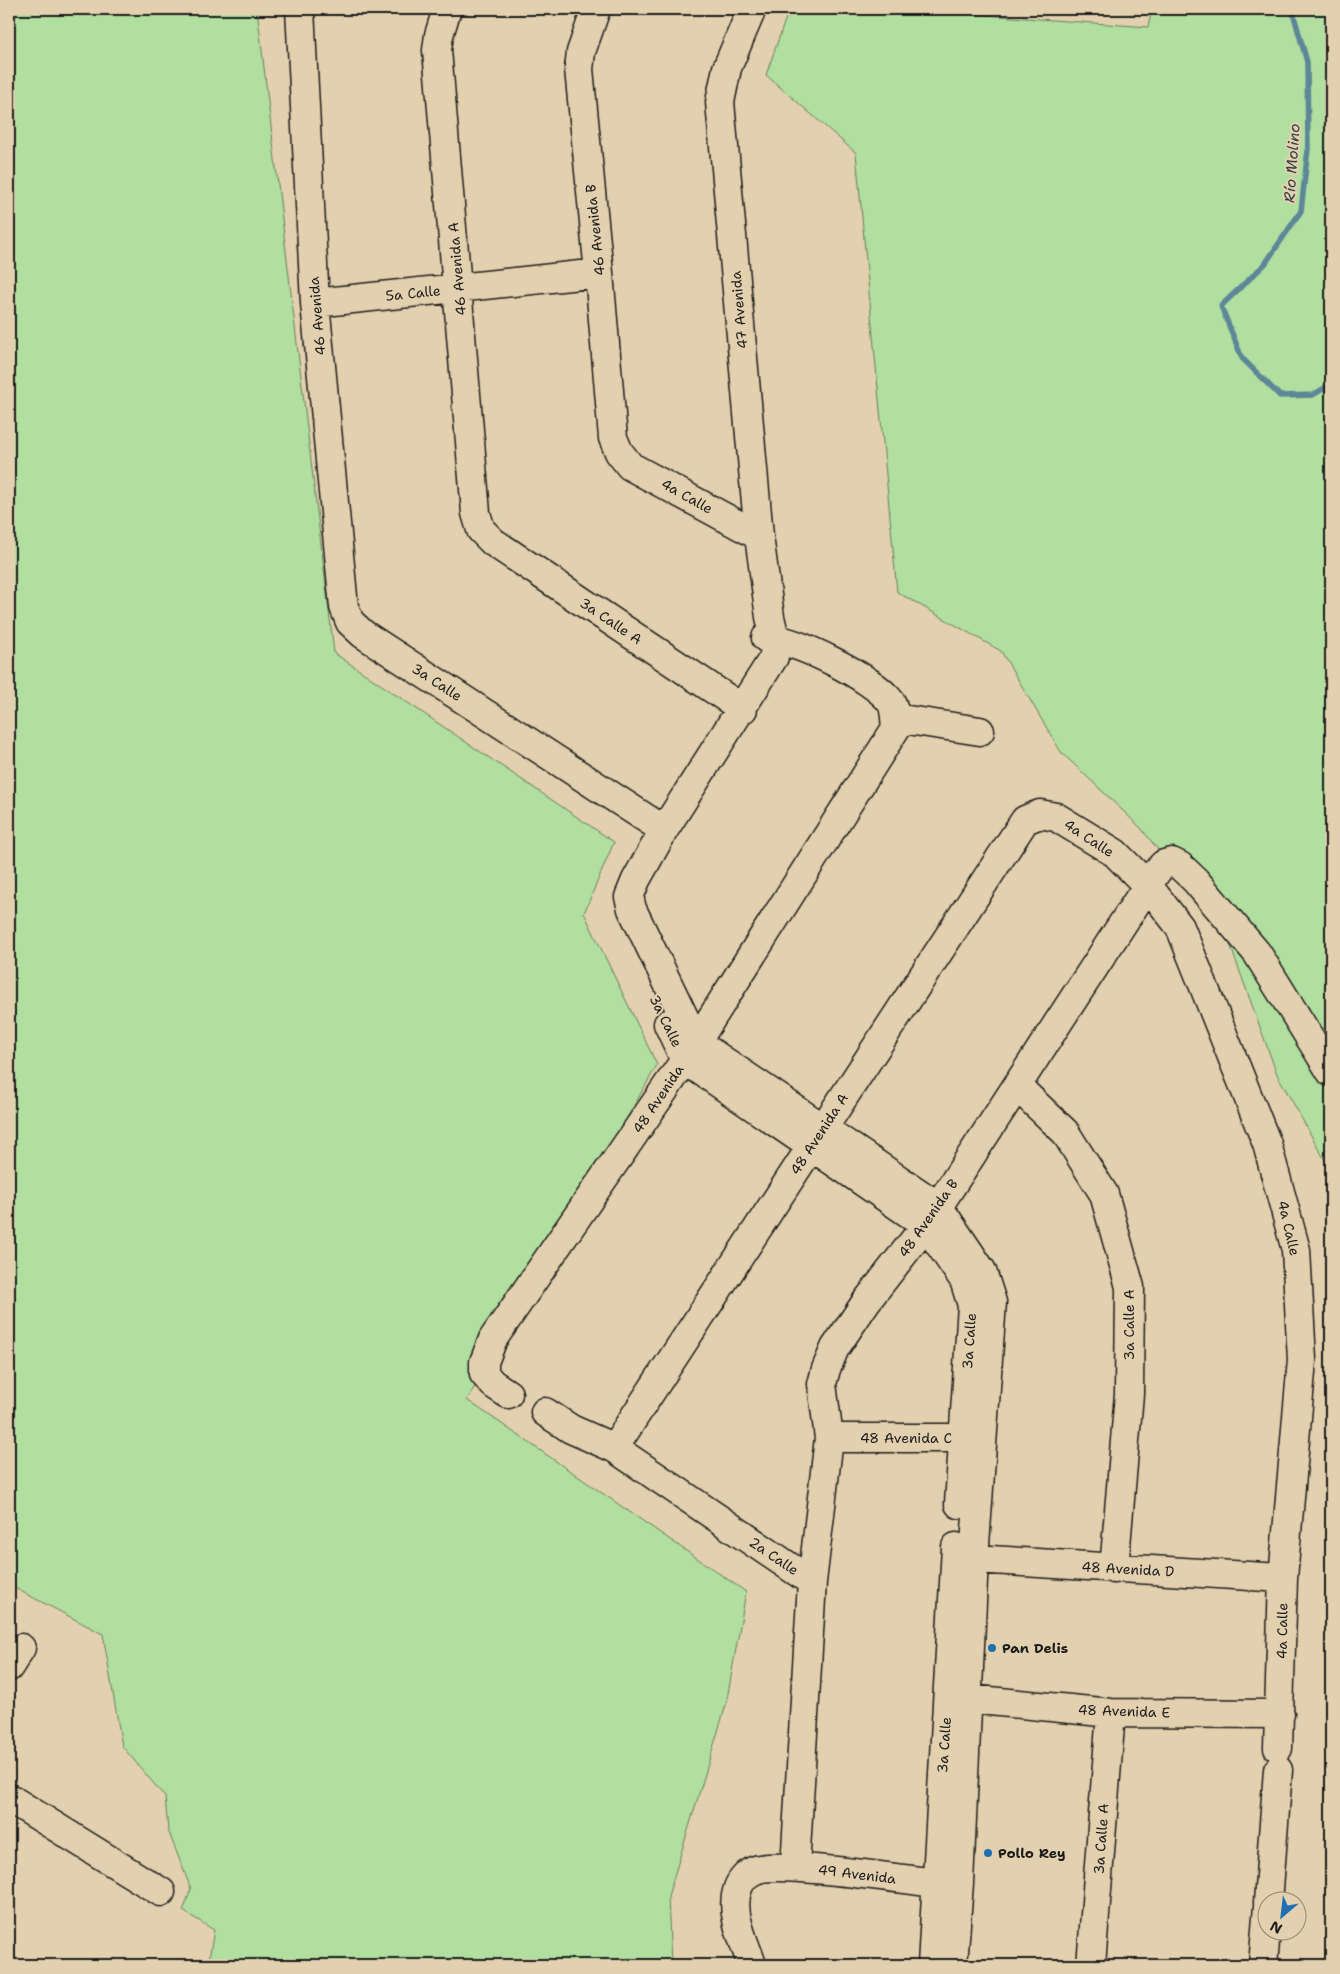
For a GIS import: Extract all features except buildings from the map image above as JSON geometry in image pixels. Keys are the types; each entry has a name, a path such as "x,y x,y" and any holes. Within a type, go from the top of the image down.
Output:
{"street":[{"name":"46 Avenida","path":"300,9 315,303 344,607 350,622"},
{"name":"46 Avenida A","path":"448,9 439,35 437,50 459,288 476,513 481,530"},
{"name":"46 Avenida B","path":"596,9 581,52 579,69 600,273 613,438 619,452"},
{"name":"47 Avenida","path":"752,9 727,68 720,102 759,536 770,631"},
{"name":"5a Calle","path":"315,303 600,273"},
{"name":"4a Calle","path":"619,452 630,466 759,536"},
{"name":"3a Calle A","path":"481,530 493,542 736,704"},
{"name":"3a Calle","path":"350,622 363,634 658,826"},
{"name":"3a Calle","path":"770,631 736,704 658,826 629,898 690,1051 932,1215 982,1271 992,1302 973,1438 947,1883 953,1965"},
{"path":"770,631 868,681 892,703 895,718 980,731"},
{"name":"48 Avenida","path":"508,1394 493,1384 484,1374 484,1362 493,1339 690,1051 892,736 896,728 895,718"},
{"name":"4a Calle","path":"1024,820 1040,814 1056,816 1115,853 1149,887 1180,926 1267,1144 1296,1250 1302,1360 1283,1578 1278,1759 1269,1892"},
{"name":"48 Avenida A","path":"614,1448 1024,820"},
{"name":"48 Avenida B","path":"812,1582 830,1438 822,1384 835,1348 866,1302 932,1215 1164,864 1172,862 1180,866 1195,880 1257,953 1331,1072"},
{"name":"3a Calle A","path":"1017,1086 1065,1132 1104,1194 1130,1287 1129,1394 1114,1569"},
{"name":"2a Calle","path":"545,1412 571,1429 614,1448 812,1582 796,1867"},
{"name":"48 Avenida C","path":"830,1438 973,1438"},
{"name":"3a Calle","path":"932,1965 947,1883 969,1698 974,1559 973,1438"},
{"name":"48 Avenida D","path":"974,1559 1283,1578"},
{"name":"48 Avenida E","path":"969,1698 1111,1713 1280,1714"},
{"name":"3a Calle A","path":"1091,1965 1111,1713"},
{"path":"9,1798 161,1892"},
{"name":"49 Avenida","path":"752,1965 735,1910 737,1891 743,1878 754,1870 796,1867 947,1883"},
{"path":"1263,1965 1265,1942"}],"green space":[{"path":"9,9 257,9 334,653 614,842 584,913 657,1065 467,1400 746,1592 726,1705 668,1896 671,1965 208,1965 214,1930 183,1911 191,1889 168,1830 165,1797 122,1746 103,1634 9,1585"},
{"path":"789,9 935,9 944,12 1148,27 1152,9 1331,9 1331,1171 1277,1074 1228,939 1141,828 1061,752 1001,651 897,592 856,153 766,75"}],"waterway":[{"name":"Río Molino","path":"1111,9 1151,11 1183,9"},
{"name":"Río Molino","path":"1292,9 1307,62 1308,149 1301,211 1265,264 1221,306 1242,358 1280,396 1313,395 1331,384"}],"place":[{"name":"Pan Delis","path":"992,1648"},
{"name":"Pollo Rey","path":"988,1853"}]}
